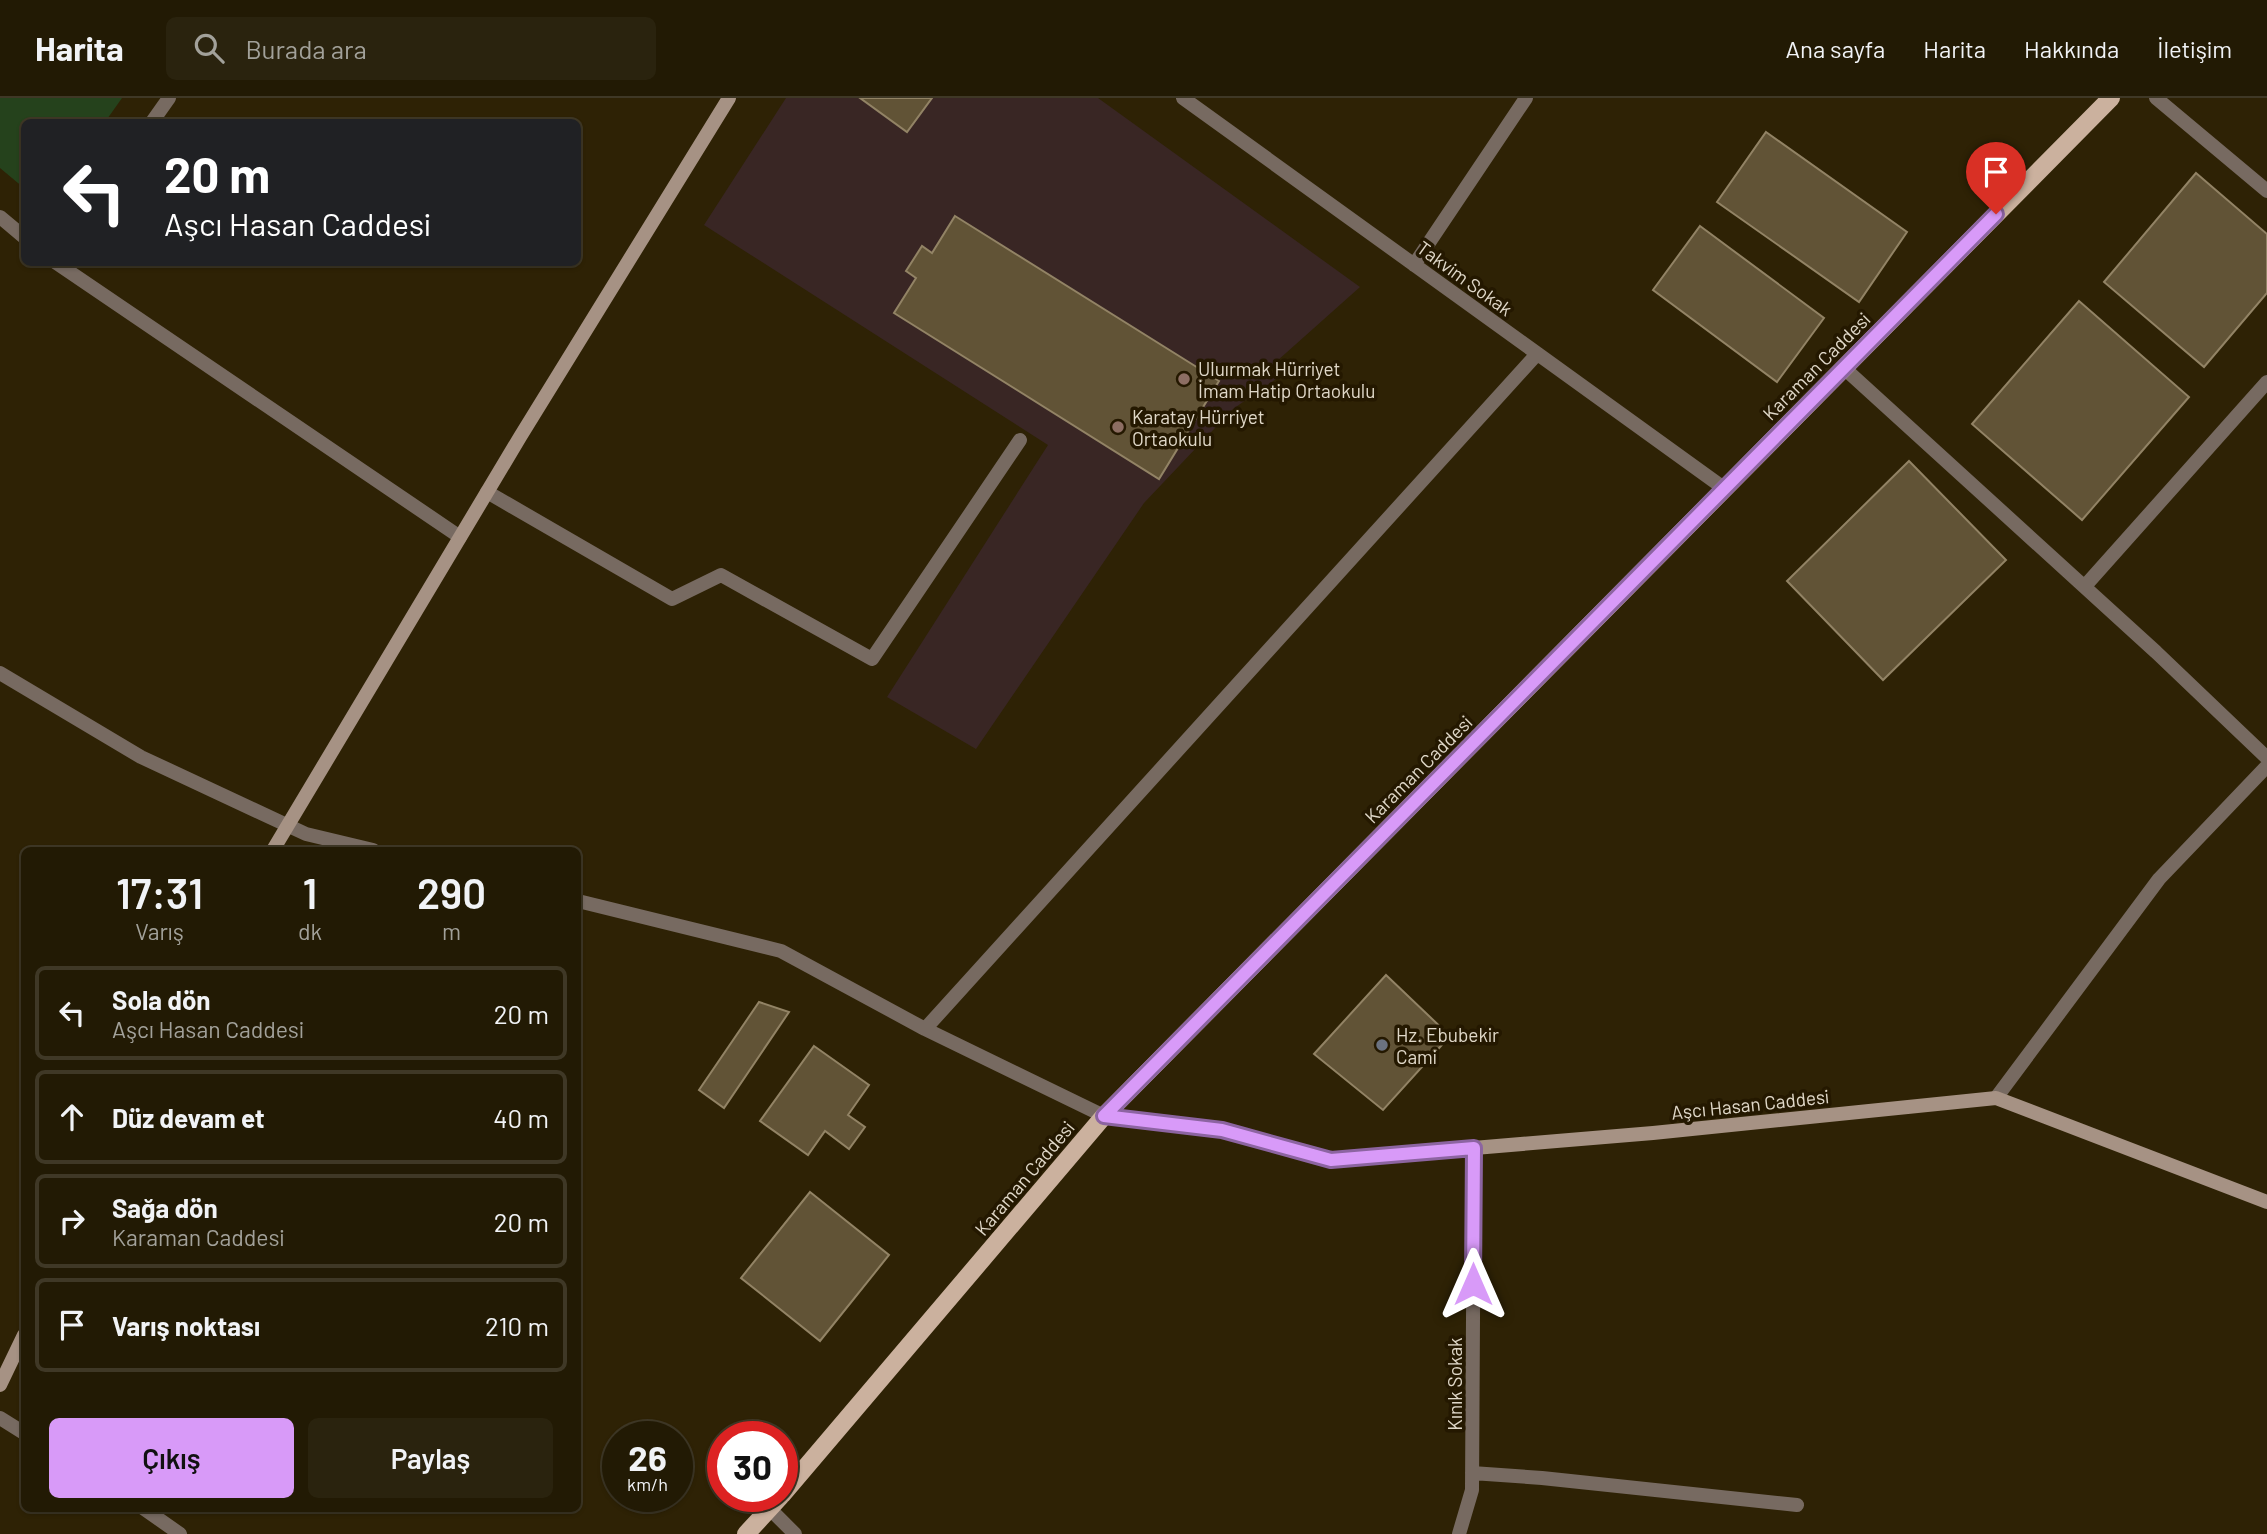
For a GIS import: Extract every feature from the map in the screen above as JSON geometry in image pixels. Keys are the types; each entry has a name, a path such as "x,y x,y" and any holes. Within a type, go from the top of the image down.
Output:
{"main road":[{"name":"Karaman Caddesi","path":"798,1476 1104,1116 2110,98"},
{"name":"Karaman Caddesi","path":"746,1534 767,1512"}],"street":[{"path":"154,119 169,98"},
{"path":"276,847 487,492 729,98"},
{"name":"Takvim Sokak","path":"1183,98 1725,489"},
{"path":"1414,265 1526,98"},
{"path":"2156,98 2267,191"},
{"path":"0,217 21,234"},
{"path":"61,266 460,537"},
{"path":"925,1028 1537,354"},
{"path":"1844,368 2085,586 2267,758"},
{"path":"2085,586 2267,382"},
{"path":"487,492 672,599 721,575 872,659 1020,440"},
{"path":"0,673 141,757 306,834 360,847"},
{"path":"1996,1098 2159,878 2267,766"},
{"path":"581,902 781,951 925,1028 1104,1116"},
{"name":"Aşcı Hasan Caddesi","path":"1104,1116 1222,1130 1331,1160 1653,1133 1996,1098 2267,1202"},
{"name":"Kınık Sokak","path":"1459,1534 1472,1489 1474,1148"},
{"path":"0,1385 21,1341"},
{"path":"0,1418 21,1431"},
{"path":"1472,1473 1797,1505"},
{"path":"149,1512 180,1534"},
{"path":"784,1512 795,1534"}],"shaded area":[{"name":"Karatay Hürriyet Ortaokulu","path":"786,98 1098,98 1360,287 1268,369 1279,377 1233,409 1144,503 976,749 887,697 1048,445 704,225"}],"green space":[{"path":"0,98 122,98 107,119 21,119 21,186 0,168"}],"building":[{"path":"860,98 932,98 907,132"},
{"path":"1766,132 1907,232 1859,302 1717,202"},
{"path":"2196,173 2267,234 2267,293 2204,367 2104,282"},
{"path":"955,216 1219,381 1159,479 894,313 916,278 906,271 922,246 932,253"},
{"path":"1700,226 1824,318 1777,382 1653,290"},
{"path":"2079,301 2189,397 2082,520 1972,424"},
{"path":"1909,461 2006,560 1883,680 1787,581"},
{"name":"Hz. Ebubekir Cami","path":"1386,975 1450,1036 1383,1110 1314,1054"},
{"path":"759,1002 789,1012 724,1108 699,1090"},
{"path":"814,1046 869,1085 848,1115 865,1127 849,1149 825,1131 808,1155 760,1121"},
{"path":"810,1192 889,1255 820,1341 741,1278"}],"place":[{"name":"Uluırmak Hürriyet İmam Hatip Ortaokulu","path":"1184,379"},
{"name":"Karatay Hürriyet Ortaokulu","path":"1118,427"},
{"name":"Hz. Ebubekir Cami","path":"1382,1045"}],"route":[{"path":"1473,1284 1474,1148 1331,1160 1222,1130 1104,1116 1996,214"}]}
